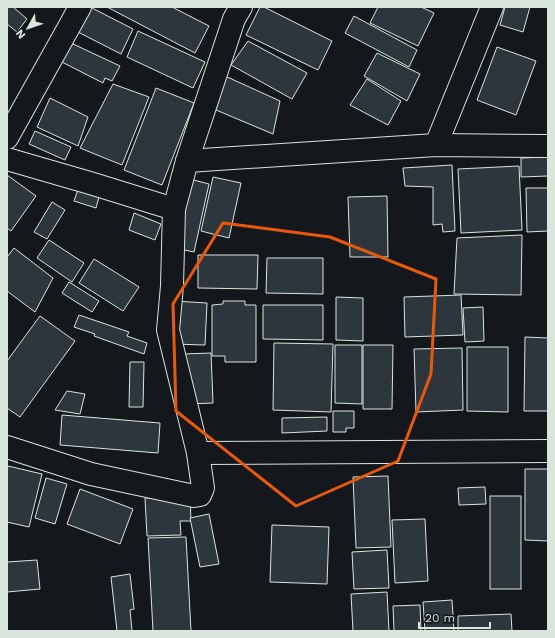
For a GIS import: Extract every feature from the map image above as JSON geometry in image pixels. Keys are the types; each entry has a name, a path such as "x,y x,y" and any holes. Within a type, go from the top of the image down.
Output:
{"street":[{"path":"7,138 80,7"},
{"path":"7,447 91,474 194,496 200,495 203,488 198,453 168,330 172,286 174,209 187,161 234,19 241,7"},
{"path":"436,145 492,7"},
{"path":"187,161 436,145 548,146"},
{"path":"7,159 174,209"},
{"path":"198,453 548,451"}],"highlighted area":[{"path":"223,223 330,237 436,279 431,374 398,461 296,506 176,411 173,304"}],"building":[{"path":"8,7 13,7 27,19 17,32 7,24"},
{"path":"90,7 133,29 121,54 78,32"},
{"path":"107,7 172,7 209,26 195,53"},
{"path":"260,7 264,7 332,41 318,70 246,35"},
{"path":"378,7 421,7 434,13 418,46 370,23"},
{"path":"505,7 530,7 523,32 500,25"},
{"path":"354,16 417,50 409,67 345,33"},
{"path":"138,31 205,62 193,88 127,57"},
{"path":"248,41 307,73 292,99 231,65"},
{"path":"71,43 120,66 112,81 105,78 103,83 62,62"},
{"path":"497,47 536,61 516,115 477,100"},
{"path":"377,53 420,74 407,101 364,76"},
{"path":"225,76 280,101 273,134 216,110"},
{"path":"367,79 401,101 388,125 350,105"},
{"path":"113,84 149,97 122,165 80,148"},
{"path":"156,88 194,103 162,185 124,170"},
{"path":"50,98 88,117 78,146 37,127"},
{"path":"35,131 71,147 65,160 29,144"},
{"path":"548,157 548,176 521,177 521,158"},
{"path":"452,165 455,231 443,232 442,224 433,225 433,187 405,186 403,168"},
{"path":"519,166 522,230 461,233 458,169"},
{"path":"7,175 36,196 11,231 7,228"},
{"path":"213,177 241,183 229,238 201,231"},
{"path":"190,179 209,184 194,252 175,248"},
{"path":"79,187 100,193 96,208 74,201"},
{"path":"526,188 548,188 548,231 527,232"},
{"path":"387,196 388,257 350,257 348,197"},
{"path":"52,202 65,210 47,239 34,232"},
{"path":"134,213 161,224 155,240 129,230"},
{"path":"522,235 521,295 454,294 457,238"},
{"path":"49,240 84,263 72,282 37,258"},
{"path":"14,248 53,278 35,312 7,291 7,257"},
{"path":"198,255 258,255 257,289 198,288"},
{"path":"267,258 323,258 323,294 266,293"},
{"path":"94,259 139,287 123,311 79,283"},
{"path":"69,282 99,301 92,312 62,293"},
{"path":"461,295 463,335 405,337 404,297"},
{"path":"336,297 363,298 363,341 336,340"},
{"path":"174,301 207,303 205,345 173,344"},
{"path":"223,301 245,301 245,305 256,305 256,362 225,362 225,356 212,356 212,305 223,304"},
{"path":"263,305 323,305 323,340 263,339"},
{"path":"483,307 484,341 465,342 463,308"},
{"path":"79,315 129,332 127,336 147,343 144,354 74,327"},
{"path":"40,316 75,341 20,417 7,408 7,361"},
{"path":"525,337 548,338 548,411 524,411"},
{"path":"274,343 333,344 331,412 273,410"},
{"path":"335,345 362,345 362,404 335,403"},
{"path":"363,345 393,345 392,409 363,409"},
{"path":"467,347 508,347 508,412 467,411"},
{"path":"462,348 463,410 416,412 414,349"},
{"path":"211,353 213,403 187,404 184,354"},
{"path":"130,362 144,362 143,407 129,407"},
{"path":"67,391 85,394 80,414 55,410"},
{"path":"333,411 354,411 354,428 346,428 346,432 333,432"},
{"path":"62,415 160,423 158,453 60,445"},
{"path":"327,417 327,431 282,433 282,418"},
{"path":"8,466 42,474 29,527 7,522"},
{"path":"525,469 548,469 548,541 525,540"},
{"path":"388,476 391,547 356,548 353,477"},
{"path":"46,478 67,484 55,524 35,518"},
{"path":"485,487 486,504 459,505 458,488"},
{"path":"80,489 133,509 120,544 67,524"},
{"path":"190,496 191,521 180,521 181,535 147,536 145,498"},
{"path":"490,496 521,496 521,589 490,589"},
{"path":"209,514 219,564 200,567 190,518"},
{"path":"425,519 428,581 395,583 392,520"},
{"path":"272,525 329,527 327,584 270,582"},
{"path":"186,537 191,631 153,631 148,538"},
{"path":"387,550 389,588 354,589 352,552"},
{"path":"37,560 40,589 7,592 7,562"},
{"path":"130,574 134,609 130,610 132,631 117,631 111,577"},
{"path":"387,592 389,631 353,631 351,594"},
{"path":"452,600 454,631 425,631 423,602"},
{"path":"420,605 421,631 394,631 393,606"},
{"path":"511,614 512,631 458,631 458,616"}]}
